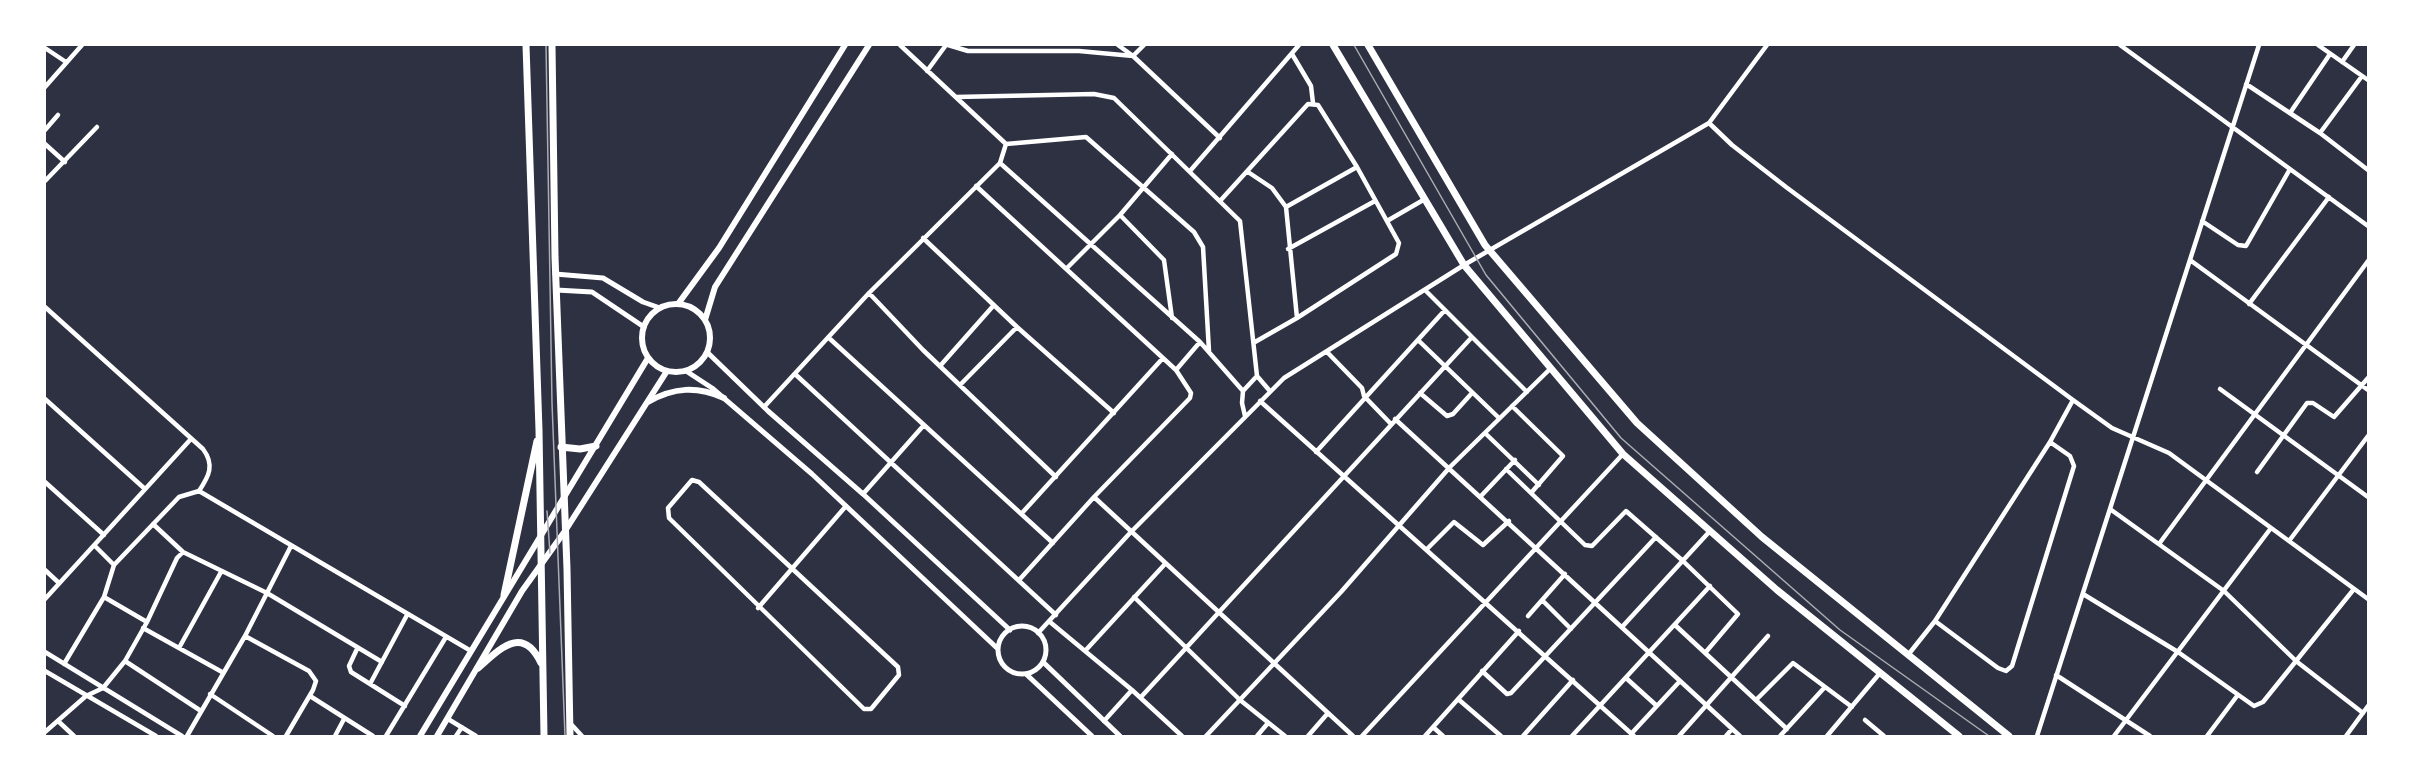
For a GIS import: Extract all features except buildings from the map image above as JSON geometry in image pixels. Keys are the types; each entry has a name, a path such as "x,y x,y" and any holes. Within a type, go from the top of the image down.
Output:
{"main road":[{"path":"526,45 539,430 544,736"},
{"path":"552,45 555,274 570,736"},
{"path":"678,304 719,248 845,45"},
{"path":"705,320 715,287 869,45"},
{"path":"1333,45 1464,265 1623,454 1777,590 1959,736"},
{"path":"1368,45 1490,251 1637,423 1761,537 2008,736"},
{"path":"678,304 693,309 705,320 709,331 707,352 700,362 686,371 667,371 648,358 642,339 644,327 660,308 678,304"},
{"path":"420,736 648,358"},
{"path":"437,736 528,583 565,531 667,371"},
{"path":"645,404 675,390 700,390 724,398"},
{"path":"504,595 539,430"},
{"path":"561,447 580,449 596,446"},
{"path":"478,668 500,646 513,643 532,649 542,665"}],"street":[{"path":"45,87 82,45"},
{"path":"900,45 1006,144 1086,137 1194,232 1203,247 1209,351"},
{"path":"927,71 947,45 968,51 1079,51 1132,56 1144,45"},
{"path":"1010,51 1014,45"},
{"path":"1118,45 1220,138"},
{"path":"1190,171 1299,45"},
{"path":"1038,633 1130,533 1269,390 1464,265 1709,123 1767,45"},
{"path":"2120,45 2368,226"},
{"path":"2037,736 2259,45"},
{"path":"2318,45 2368,80"},
{"path":"2342,62 2354,45"},
{"path":"45,48 66,62"},
{"path":"1292,54 1311,86 1313,103"},
{"path":"2290,113 2330,54"},
{"path":"2320,133 2362,76"},
{"path":"2246,84 2320,133 2368,169"},
{"path":"956,97 1104,95 1114,98 1235,215 1243,231 1257,376 1269,390"},
{"path":"1220,201 1308,104 1313,103 1318,105 1357,166 1399,243 1396,254 1297,318 1255,342"},
{"path":"45,130 58,115"},
{"path":"1709,123 1732,145 1786,187 2073,400 2132,439 2169,453 2368,599"},
{"path":"45,181 97,127"},
{"path":"45,144 65,162"},
{"path":"764,407 869,293 1000,163 1006,144"},
{"path":"1066,269 1120,215 1172,154"},
{"path":"1000,163 1200,342 1243,391"},
{"path":"1286,207 1357,166"},
{"path":"2202,221 2238,245 2246,246 2290,168"},
{"path":"1248,172 1272,188 1286,207 1288,249 1297,318"},
{"path":"976,186 1176,370 1191,389 1190,398 1094,497 1020,579"},
{"path":"2249,304 2329,197"},
{"path":"1387,221 1425,198"},
{"path":"1288,249 1376,201"},
{"path":"1120,215 1164,260 1172,318"},
{"path":"923,238 1017,327 1114,413"},
{"path":"2190,260 2368,390"},
{"path":"2159,544 2256,416 2368,261"},
{"path":"555,274 603,278 643,302 660,308"},
{"path":"556,290 592,292 644,327"},
{"path":"1425,291 1527,392"},
{"path":"869,293 940,366 1056,477"},
{"path":"940,366 994,305"},
{"path":"45,307 190,440 203,449 210,464 209,476 199,490 179,497 114,565 104,597 64,664"},
{"path":"1316,452 1364,396 1445,310"},
{"path":"960,385 1017,327"},
{"path":"1141,697 1472,337"},
{"path":"829,338 1053,543"},
{"path":"1418,340 1499,418"},
{"path":"1176,370 1200,342"},
{"path":"707,352 764,407 863,494 1010,630"},
{"path":"1327,352 1362,388 1364,396 1391,424"},
{"path":"1022,513 1163,358"},
{"path":"1206,736 1400,526 1450,467 1550,369"},
{"path":"686,371 724,398 846,506 998,649 1003,665 1013,672 1026,674 1032,672 1042,662 1046,647 1038,633 1025,627 1010,630 1000,642 998,649"},
{"path":"795,374 1020,579 1056,615"},
{"path":"1245,417 1242,403 1243,391 1257,376"},
{"path":"2257,472 2310,402 2334,417 2368,378"},
{"path":"2220,390 2368,497"},
{"path":"1420,393 1447,416 1453,414 1472,393"},
{"path":"45,399 145,489"},
{"path":"1908,655 1935,621 2050,442 2073,400"},
{"path":"1260,401 1631,733"},
{"path":"1512,406 1563,454 1562,460 1531,493"},
{"path":"1395,419 1509,521 1740,736"},
{"path":"863,494 924,425"},
{"path":"1485,433 1539,485"},
{"path":"2289,541 2368,436"},
{"path":"45,598 190,440"},
{"path":"1935,621 1998,668 2006,671 2012,666 2074,466 2070,456 2050,442"},
{"path":"1362,736 1623,454"},
{"path":"1481,496 1515,460"},
{"path":"1506,469 1589,546 1626,511 1683,561 1738,614 1705,653"},
{"path":"45,482 104,535"},
{"path":"690,482 699,482 793,570 901,671 871,709 864,709 758,608 669,518 669,508 690,482"},
{"path":"199,490 471,651"},
{"path":"1094,497 1130,533 1353,736"},
{"path":"758,608 846,506"},
{"path":"2110,509 2224,591 2296,661 2363,713"},
{"path":"1427,549 1454,522 1483,545 1509,521"},
{"path":"153,524 183,552 267,593 382,662"},
{"path":"2114,736 2271,528"},
{"path":"1623,627 1710,531"},
{"path":"1482,671 1509,694 1656,537"},
{"path":"95,546 114,565"},
{"path":"187,736 222,672 245,636 291,546"},
{"path":"45,732 87,696 103,688 125,661 147,622 177,558 183,552"},
{"path":"1085,651 1164,564"},
{"path":"45,570 59,583"},
{"path":"179,648 221,572"},
{"path":"1528,616 1565,574"},
{"path":"1572,736 1710,586"},
{"path":"2082,594 2178,652 2254,706 2263,702 2354,589"},
{"path":"104,597 147,622"},
{"path":"1134,597 1240,700 1285,736"},
{"path":"1542,600 1571,629"},
{"path":"370,684 407,615"},
{"path":"1050,622 1141,697 1182,736"},
{"path":"1675,625 1787,729"},
{"path":"143,628 222,672"},
{"path":"1425,736 1519,631"},
{"path":"245,636 309,671 316,681 286,736"},
{"path":"1679,736 1768,636"},
{"path":"386,736 446,637"},
{"path":"357,649 349,669 405,706"},
{"path":"45,652 182,736"},
{"path":"125,661 201,711"},
{"path":"1042,662 1120,736"},
{"path":"1756,700 1793,663 1852,707"},
{"path":"45,670 156,736"},
{"path":"1827,736 1880,673"},
{"path":"1026,674 1092,736"},
{"path":"2056,675 2150,736"},
{"path":"1626,678 1657,706"},
{"path":"1523,736 1573,680"},
{"path":"1621,736 1631,733 1680,681"},
{"path":"1780,736 1825,687"},
{"path":"1104,721 1132,690"},
{"path":"210,694 273,736"},
{"path":"309,696 373,736"},
{"path":"2207,736 2237,696"},
{"path":"1458,699 1501,736"},
{"path":"2346,736 2368,706"},
{"path":"1308,736 1328,713"},
{"path":"335,736 344,718"},
{"path":"448,719 476,736"},
{"path":"1865,720 1881,735"},
{"path":"58,721 74,736"},
{"path":"570,723 582,736"},
{"path":"1257,736 1268,723"},
{"path":"456,736 462,727"},
{"path":"1433,727 1443,736"},
{"path":"1726,736 1732,729"}],"tram line":[{"path":"546,45 552,403 565,736"},
{"path":"1354,45 1486,275 1621,438 1840,630 1989,736"},
{"path":"547,511 550,553"}]}
